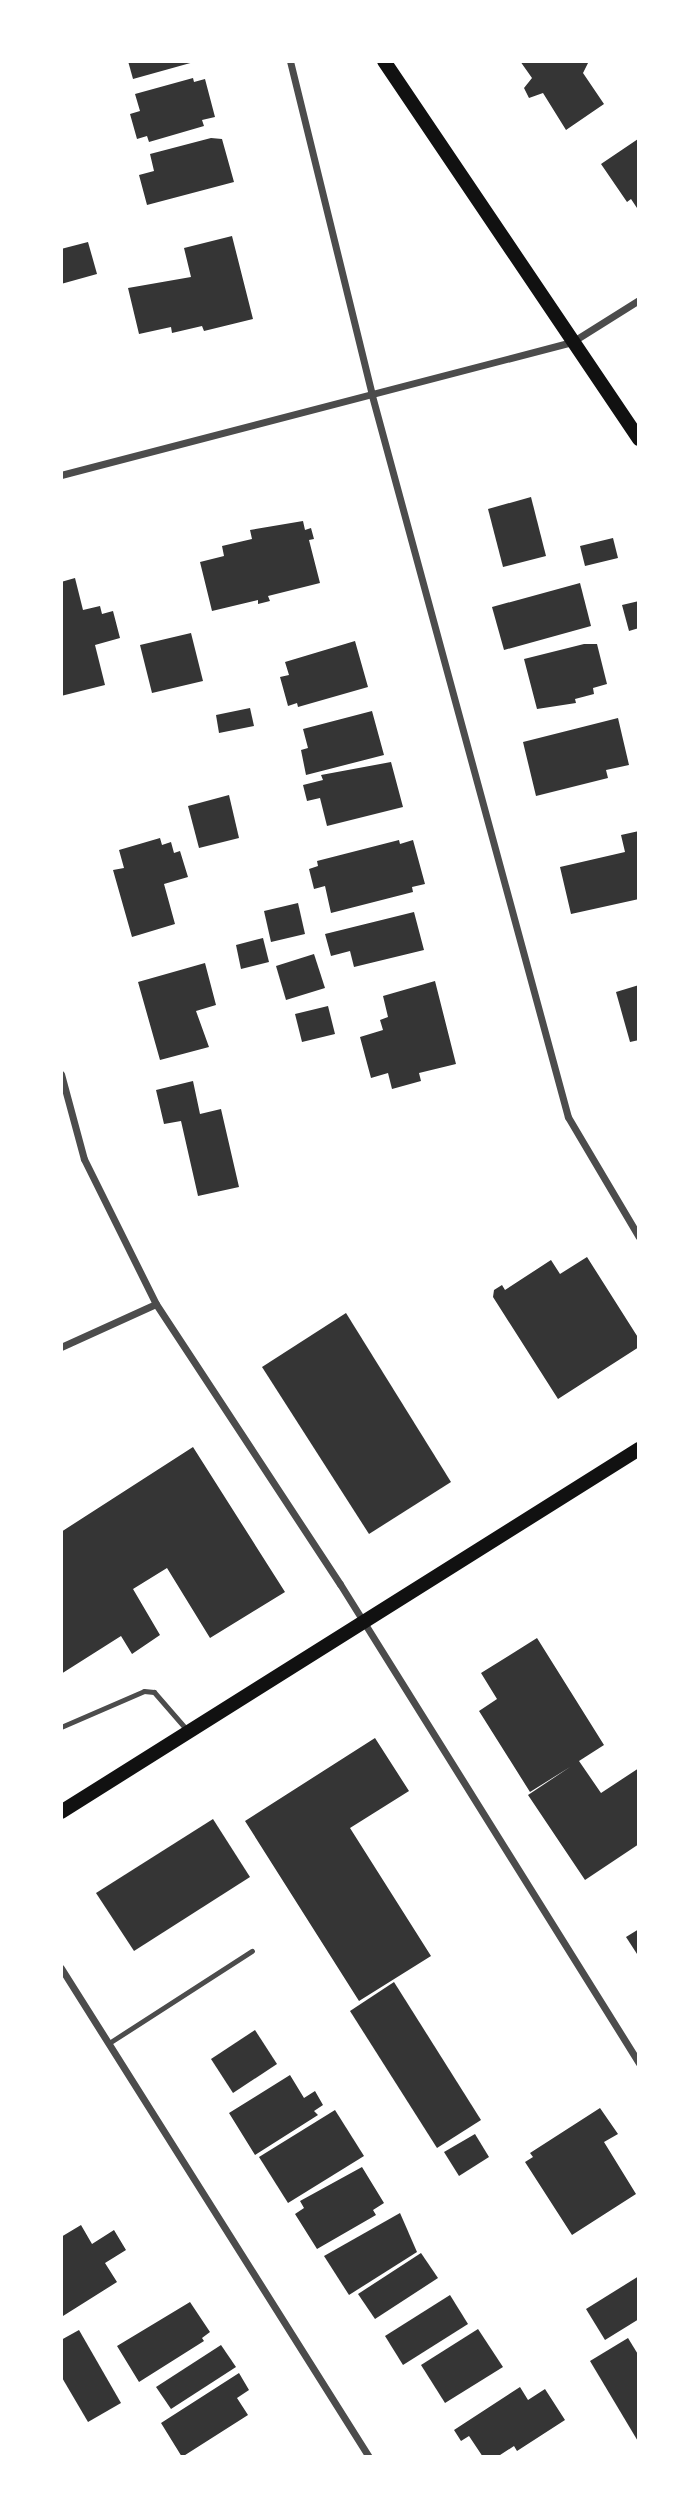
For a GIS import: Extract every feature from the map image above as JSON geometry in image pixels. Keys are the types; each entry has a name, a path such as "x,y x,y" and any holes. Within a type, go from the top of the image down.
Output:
{"main road":[{"path":"384,61 639,439"},
{"path":"61,1812 639,1449"}],"street":[{"path":"290,61 371,392 568,1117 639,1237"},
{"path":"61,475 371,392 572,342 639,300"},
{"path":"61,1074 84,1159 156,1304 363,1620 639,2063"},
{"path":"61,1347 156,1304"},
{"path":"61,1968 369,2457"}],"lane":[{"path":"61,1727 144,1691 154,1692 188,1731"},
{"path":"109,2043 252,1951"}],"building":[{"path":"128,61 194,61 194,62 133,79"},
{"path":"520,61 589,61 583,73 604,104 566,130 543,93 529,98 524,88 532,78"},
{"path":"193,78 194,82 205,79 215,117 202,120 204,126 149,142 147,136 137,139 130,114 140,111 135,94"},
{"path":"211,138 222,139 234,182 147,205 139,175 154,171 150,154"},
{"path":"638,139 639,211 631,199 627,202 601,164"},
{"path":"232,236 253,319 204,331 202,326 172,333 171,327 139,334 128,288 191,277 184,248"},
{"path":"88,242 97,274 61,284 61,249"},
{"path":"531,497 546,556 503,567 488,509"},
{"path":"303,521 305,530 311,528 314,539 309,540 320,583 268,596 270,601 258,604 258,600 212,611 200,562 224,556 222,546 252,539 250,530"},
{"path":"613,538 618,558 585,566 580,546"},
{"path":"75,578 83,610 100,606 102,614 113,611 120,638 95,645 105,685 61,696 61,582"},
{"path":"580,583 591,626 504,650 492,607"},
{"path":"639,601 639,628 629,631 622,605"},
{"path":"191,633 203,681 152,693 140,645"},
{"path":"355,641 368,687 298,707 297,703 288,706 280,677 289,675 285,662"},
{"path":"584,644 597,644 607,684 593,688 594,694 575,699 576,703 537,709 524,659"},
{"path":"250,708 254,726 219,733 216,715"},
{"path":"372,711 384,755 306,775 301,750 308,748 303,729"},
{"path":"618,718 629,765 606,770 608,778 536,796 523,742"},
{"path":"391,762 403,807 327,826 320,798 307,801 303,785 323,780 321,775"},
{"path":"229,795 239,838 199,848 188,806"},
{"path":"639,831 639,899 571,914 560,867 625,852 621,835"},
{"path":"160,838 162,845 171,842 174,853 180,851 188,877 164,884 175,924 132,937 113,870 124,868 119,850"},
{"path":"399,840 400,844 413,840 425,884 412,887 413,892 331,913 325,886 314,889 309,869 318,866 317,861"},
{"path":"298,903 305,934 271,942 264,911"},
{"path":"414,912 424,950 354,967 350,951 331,956 325,934"},
{"path":"263,938 269,962 241,969 236,945"},
{"path":"314,954 325,988 286,1000 276,966"},
{"path":"205,963 216,1005 196,1011 209,1047 160,1060 138,982"},
{"path":"435,981 456,1064 419,1073 421,1081 392,1089 388,1073 371,1078 360,1037 383,1030 380,1020 388,1017 383,996"},
{"path":"639,985 639,1040 630,1042 616,992"},
{"path":"328,1006 335,1034 302,1042 295,1014"},
{"path":"193,1081 200,1114 221,1109 239,1187 198,1196 181,1121 164,1124 156,1090"},
{"path":"587,1257 639,1339 639,1347 558,1399 493,1297 494,1290 502,1285 505,1290 551,1260 560,1274"},
{"path":"346,1313 451,1482 369,1534 262,1367"},
{"path":"193,1447 285,1592 210,1638 167,1568 133,1589 160,1635 132,1654 121,1636 61,1674 61,1532"},
{"path":"537,1638 604,1745 579,1761 601,1793 639,1768 639,1844 585,1880 528,1795 570,1767 530,1792 479,1711 497,1699 481,1673"},
{"path":"375,1738 409,1791 350,1828 431,1956 359,2001 245,1821"},
{"path":"213,1819 250,1877 134,1951 96,1893"},
{"path":"639,1929 639,1957 626,1937"},
{"path":"394,1982 481,2120 437,2148 350,2011"},
{"path":"255,2030 277,2064 233,2093 211,2059"},
{"path":"290,2075 304,2098 315,2091 323,2105 314,2111 318,2115 255,2155 229,2113"},
{"path":"600,2108 618,2134 604,2142 636,2194 572,2235 525,2162 533,2157 530,2153"},
{"path":"335,2110 364,2156 288,2203 259,2157"},
{"path":"475,2134 489,2157 459,2176 444,2152"},
{"path":"362,2167 384,2203 373,2210 376,2215 317,2249 295,2214 304,2208 300,2201"},
{"path":"400,2213 417,2252 349,2295 324,2256"},
{"path":"81,2225 92,2244 114,2230 126,2250 105,2263 117,2282 63,2316 61,2237"},
{"path":"421,2253 438,2278 375,2319 358,2294"},
{"path":"639,2276 639,2319 605,2340 586,2309"},
{"path":"450,2295 468,2324 403,2365 385,2336"},
{"path":"190,2302 210,2332 202,2338 204,2341 139,2382 117,2346"},
{"path":"478,2329 503,2367 445,2403 421,2365"},
{"path":"79,2330 121,2403 88,2422 61,2376 61,2340"},
{"path":"628,2338 639,2356 639,2443 590,2361"},
{"path":"221,2345 236,2367 171,2409 156,2387"},
{"path":"239,2373 249,2390 237,2398 248,2415 182,2457 161,2423"},
{"path":"520,2387 528,2400 545,2389 565,2420 517,2451 514,2446 497,2457 483,2457 469,2436 461,2441 454,2430"}]}
